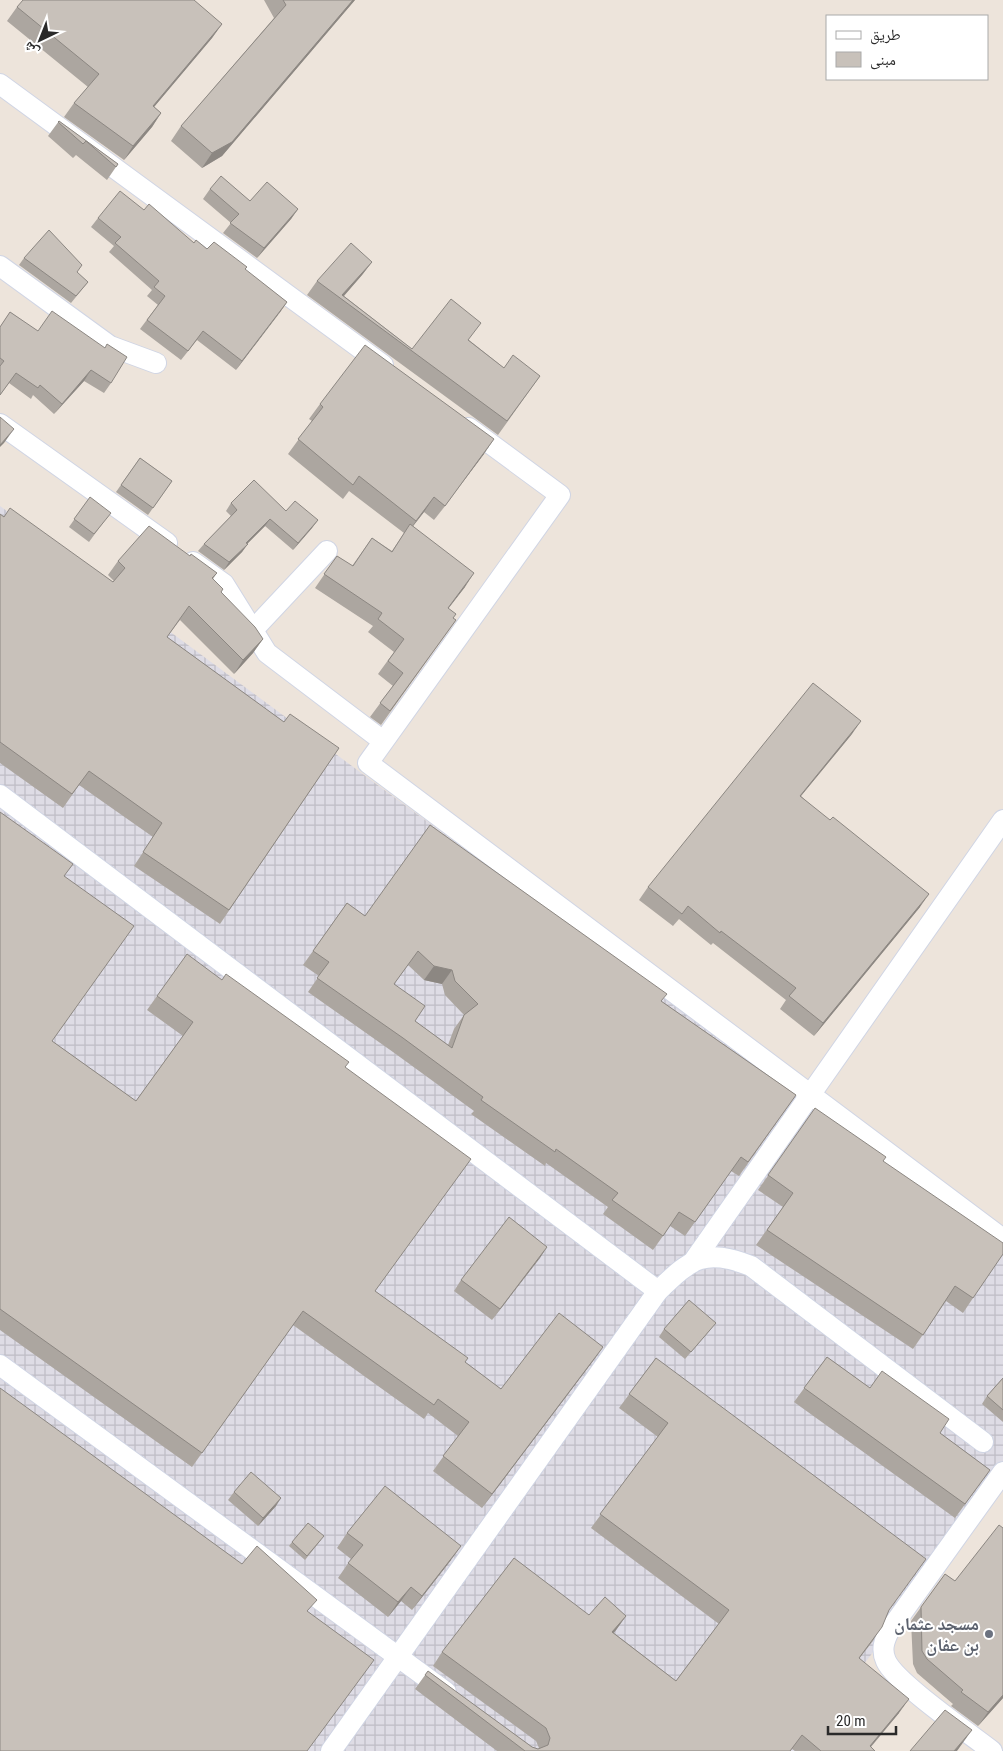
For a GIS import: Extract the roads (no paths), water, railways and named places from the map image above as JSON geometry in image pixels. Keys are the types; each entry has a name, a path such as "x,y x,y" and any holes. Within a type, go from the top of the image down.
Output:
{"street":[{"path":"0,84 400,378"},
{"path":"0,266 110,346 156,363"},
{"path":"456,419 560,495 368,763 1003,1238"},
{"path":"0,424 224,584 267,653 383,741"},
{"path":"253,630 327,551"},
{"path":"0,795 658,1291"},
{"path":"331,1751 658,1291 680,1270 695,1260 1003,820"},
{"path":"695,1260 727,1257 751,1266 983,1442"},
{"path":"0,1365 460,1701"},
{"path":"992,1751 899,1678 886,1660 884,1641 888,1631 1003,1472"}],"place":[{"name":"مسجد عثمان بن عفان","path":"989,1634"}]}
